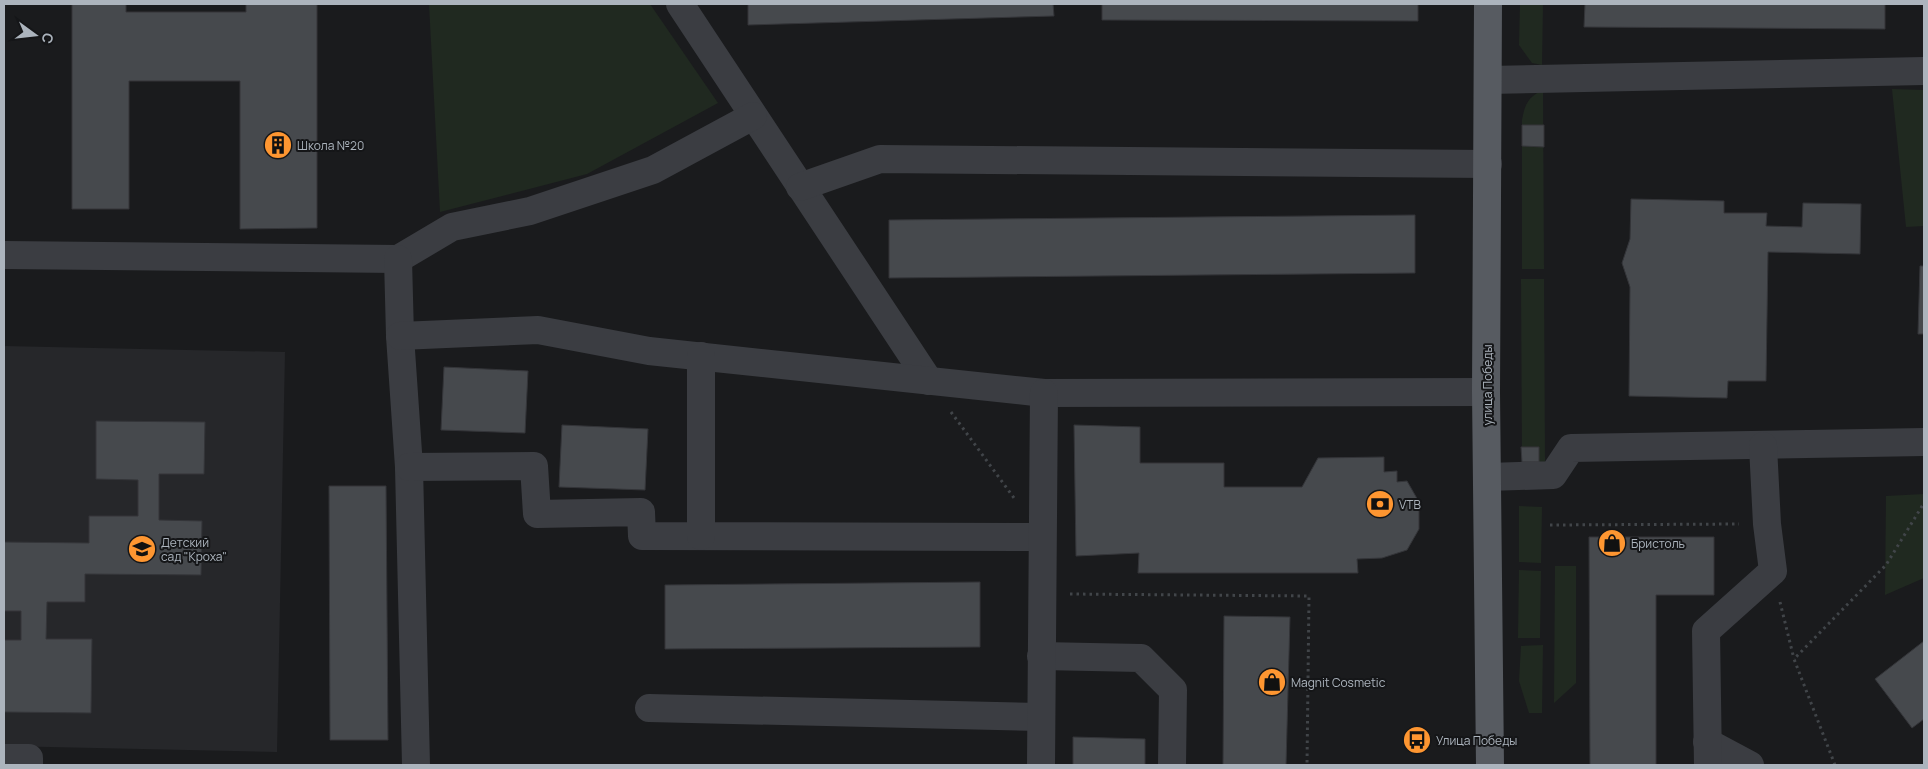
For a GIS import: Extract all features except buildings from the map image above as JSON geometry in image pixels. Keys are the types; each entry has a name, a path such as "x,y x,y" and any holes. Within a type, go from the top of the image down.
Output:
{"main road":[{"name":"улица Победы","path":"1488,4 1486,392 1490,765"}],"lane":[{"path":"680,4 929,381"},
{"path":"1488,80 1924,71"},
{"path":"4,255 398,259 452,227 530,211 653,170 753,116"},
{"path":"800,187 880,159 1488,164"},
{"path":"398,259 400,336 409,467 416,765"},
{"path":"400,336 538,330 649,351 1044,393 1486,392"},
{"path":"701,356 701,536"},
{"path":"1041,765 1044,393"},
{"path":"1488,478 1553,475 1571,448 1924,442"},
{"path":"1750,765 1707,754 1706,631 1773,571 1767,524 1763,446"},
{"path":"409,467 534,466 537,514 641,512 642,536 1042,537"},
{"path":"1042,656 1140,658 1173,690 1172,765"},
{"path":"649,708 1041,716"},
{"path":"4,758 29,758 28,765"}],"path":[{"path":"929,381 1042,537"},
{"path":"1794,659 1886,565 1924,503"},
{"path":"1550,525 1767,524"},
{"path":"1773,571 1794,659 1835,765"},
{"path":"1042,594 1310,596 1307,765"}],"shaded area":[{"path":"429,4 650,4 718,103 587,174 440,212"},
{"path":"1520,4 1543,4 1542,65 1532,63 1519,45"},
{"path":"1892,89 1924,90 1924,226 1906,227"},
{"path":"1543,90 1544,269 1522,269 1522,120 1528,102 1534,95"},
{"path":"1521,279 1544,279 1545,462 1522,462"},
{"name":"Детский сад \"Кроха\"","path":"4,346 285,352 277,752 4,746"},
{"path":"1924,494 1924,578 1885,595 1886,496"},
{"path":"1519,506 1542,507 1541,563 1519,562"},
{"path":"1555,566 1576,566 1576,683 1554,703"},
{"path":"1519,570 1541,571 1540,638 1518,638"},
{"path":"1543,645 1542,713 1529,713 1519,681 1521,646"}],"place":[{"name":"Школа №20","path":"278,145"},
{"name":"VTB","path":"1380,504"},
{"name":"Бристоль","path":"1612,543"},
{"name":"Детский сад \"Кроха\"","path":"142,549"},
{"name":"Magnit Cosmetic","path":"1272,682"},
{"name":"Улица Победы","path":"1417,740"}]}
